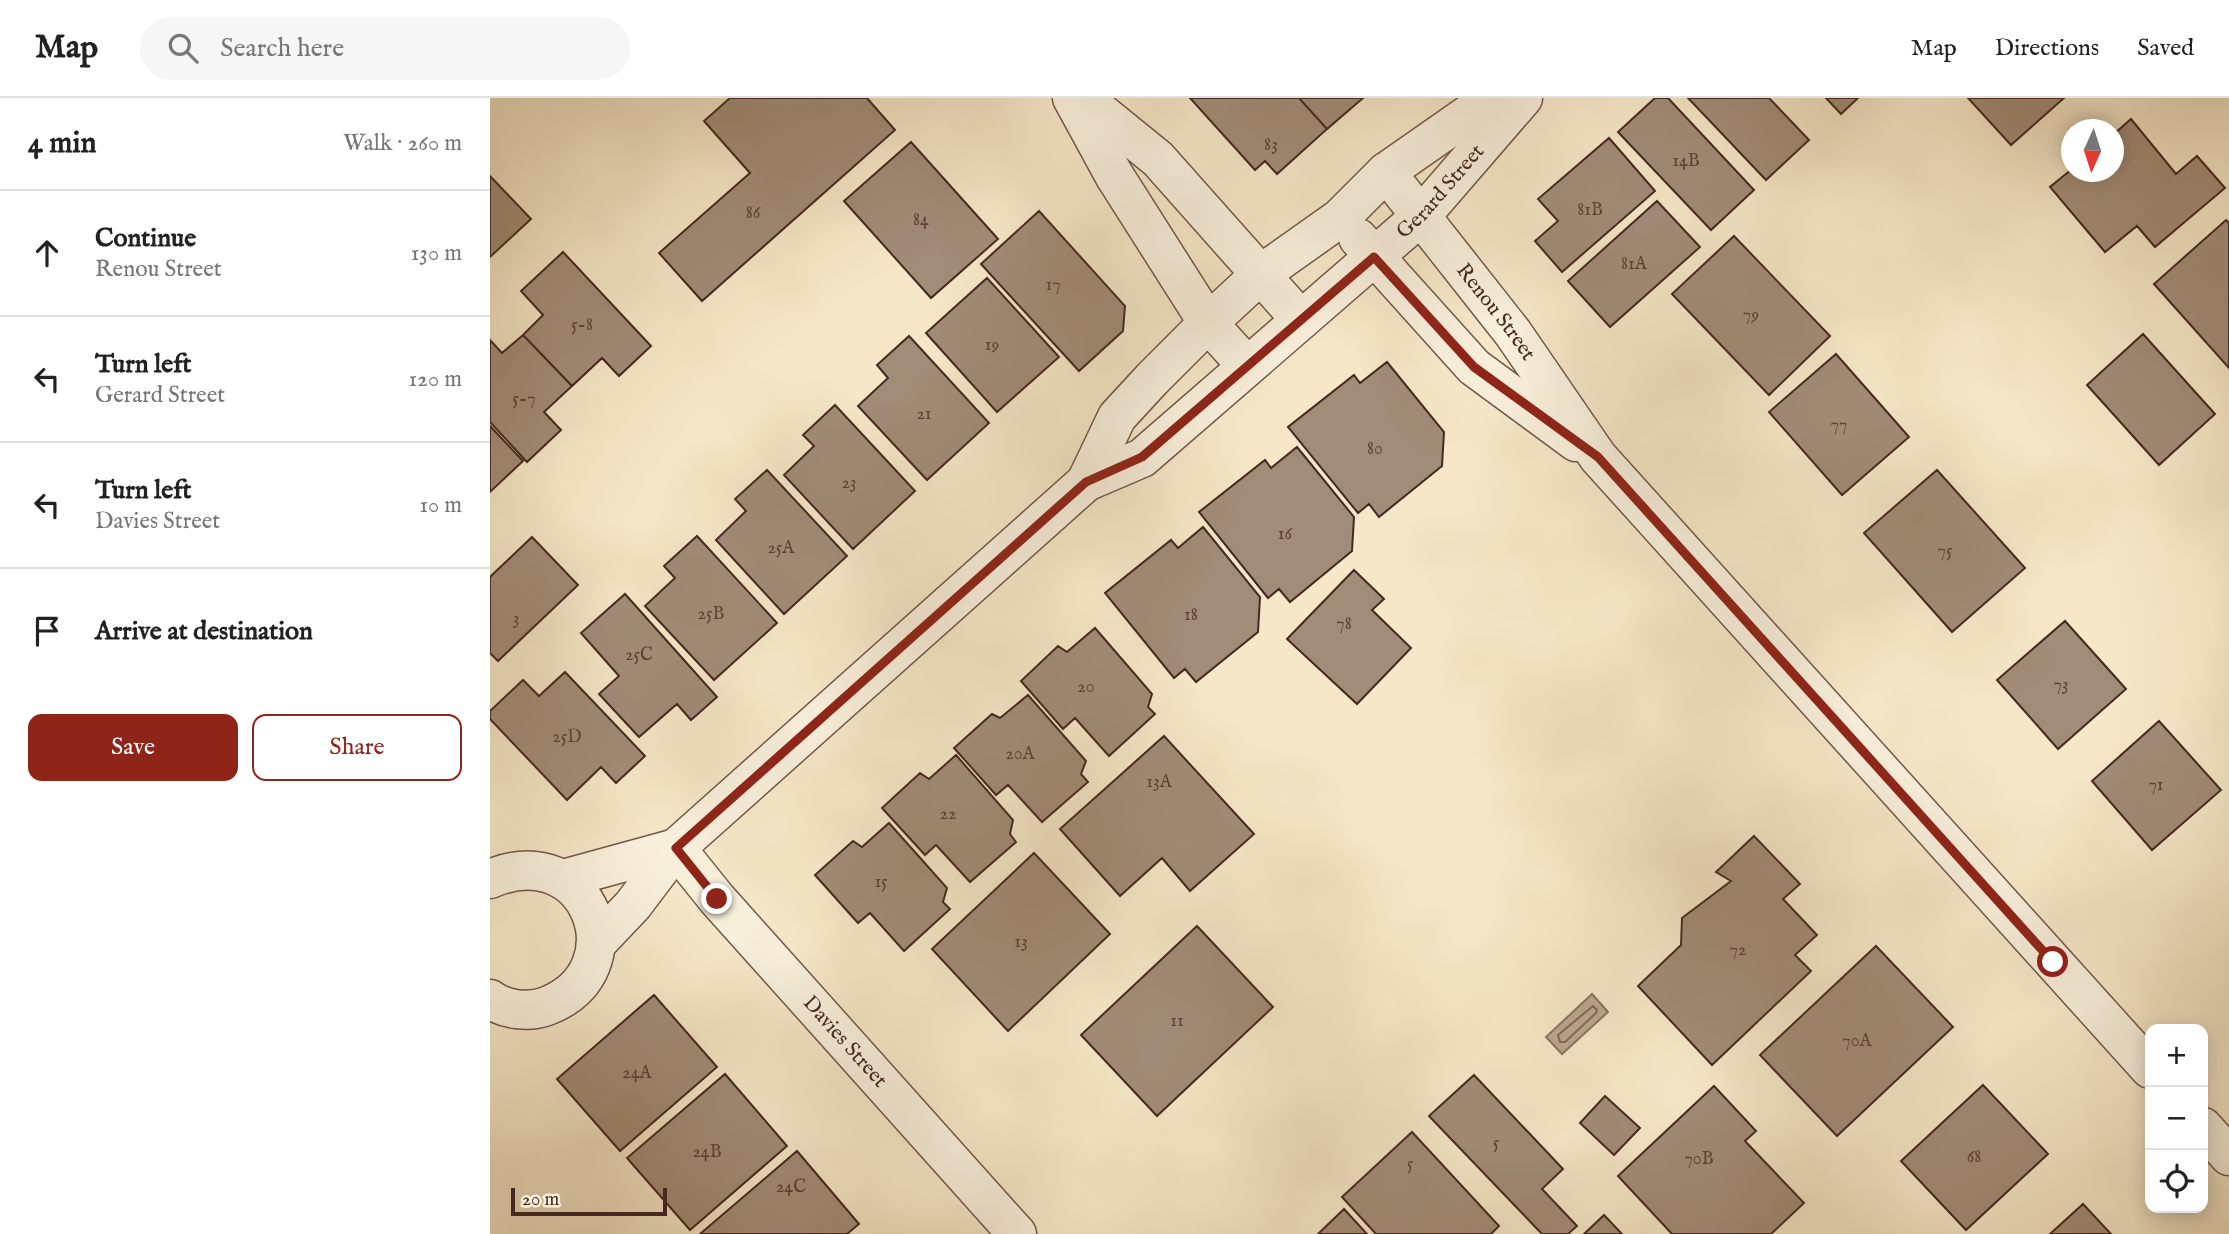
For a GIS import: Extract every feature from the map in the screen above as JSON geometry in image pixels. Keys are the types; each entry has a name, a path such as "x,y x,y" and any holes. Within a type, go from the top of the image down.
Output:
{"street":[{"path":"1072,98 1114,175 1209,323 1247,366"},
{"path":"1083,98 1158,159 1301,320"},
{"name":"Gerard Street","path":"1086,482 1117,417 1209,323 1261,274 1340,218 1386,172 1492,98"},
{"name":"Gerard Street","path":"596,944 633,905 676,848 1086,482 1142,457 1421,216 1523,98"},
{"name":"Renou Street","path":"1386,172 1513,333 1598,457 2145,1063"},
{"name":"Renou Street","path":"1340,218 1474,367 1598,457"},
{"path":"490,843 577,891 588,907 595,925 596,944 591,966 579,985 562,1000 540,1008 499,1010"},
{"name":"Gerard Street","path":"490,879 506,872 545,874 676,848"},
{"name":"Davies Street","path":"676,848 726,909 1017,1234"},
{"path":"2208,1133 2229,1156"}],"water":[{"path":"1592,994 1608,1012 1562,1054 1546,1037"}],"building":[{"path":"730,98 867,98 895,130 702,301 659,253 750,173 704,121"},
{"path":"1190,98 1299,98 1327,129 1277,174 1265,161 1255,170"},
{"path":"1299,98 1363,98 1327,129"},
{"path":"1655,98 1668,98 1754,190 1711,230 1618,132"},
{"path":"1688,98 1769,98 1809,140 1766,180"},
{"path":"1826,98 1858,98 1841,114"},
{"path":"1968,98 2064,98 2011,145"},
{"path":"2131,119 2176,174 2197,156 2225,188 2155,247 2137,226 2105,252 2050,187 2061,178 2061,182 2124,182 2124,125"},
{"path":"1609,138 1655,191 1562,272 1535,241 1558,221 1538,199"},
{"path":"911,142 998,239 931,298 844,201"},
{"path":"490,176 531,219 490,257"},
{"path":"1657,201 1700,247 1610,327 1568,281"},
{"path":"1039,211 1125,306 1123,331 1079,371 981,264"},
{"path":"2226,220 2229,223 2229,368 2154,284"},
{"path":"1734,236 1830,336 1769,395 1672,294"},
{"path":"563,252 651,346 619,376 602,358 572,386 523,335 543,315 521,291"},
{"path":"987,278 1059,357 997,412 926,333"},
{"path":"2143,334 2215,414 2159,465 2087,385"},
{"path":"523,335 572,386 544,412 561,430 527,462 490,422 490,340 502,353"},
{"path":"909,336 989,423 927,480 858,406 888,378 877,365"},
{"path":"1836,354 1909,437 1842,495 1769,412"},
{"path":"1387,362 1444,432 1442,466 1379,517 1369,504 1358,513 1288,427 1354,375 1360,383"},
{"path":"835,405 915,491 853,549 784,475 814,446 803,435"},
{"path":"490,426 523,461 490,492"},
{"path":"1297,447 1354,517 1352,551 1290,602 1279,589 1268,598 1199,512 1265,460 1271,468"},
{"path":"767,470 847,556 784,614 716,540 746,511 735,499"},
{"path":"1937,470 2025,568 1952,632 1864,533"},
{"path":"1203,527 1260,597 1258,632 1196,682 1185,669 1174,678 1105,593 1171,540 1178,548"},
{"path":"697,536 777,623 714,680 645,606 675,578 664,566"},
{"path":"532,537 578,585 498,661 490,653 490,577"},
{"path":"1354,570 1384,599 1372,610 1411,648 1357,704 1287,639"},
{"path":"625,594 717,697 691,720 677,704 639,737 599,694 619,676 581,633"},
{"path":"2065,621 2126,689 2058,749 1997,680"},
{"path":"1095,628 1152,694 1148,707 1155,714 1109,756 1075,718 1063,729 1021,681 1058,646 1067,652"},
{"path":"565,672 645,756 616,783 601,767 567,800 490,719 490,711 523,680 539,696"},
{"path":"1028,695 1086,761 1081,774 1088,782 1042,822 1008,785 996,795 954,748 992,714 1000,718"},
{"path":"2159,721 2221,790 2152,850 2092,781"},
{"path":"1164,736 1254,834 1190,891 1162,858 1120,896 1060,829"},
{"path":"956,755 1013,820 1010,834 1016,842 970,882 936,845 925,855 882,808 920,773 929,779"},
{"path":"889,823 947,888 943,902 950,909 904,951 870,913 858,923 815,875 853,841 862,847"},
{"path":"1754,836 1800,884 1783,899 1817,935 1795,955 1811,971 1712,1065 1638,986 1681,945 1682,918 1731,881 1716,872"},
{"path":"1034,853 1110,934 1008,1031 932,949"},
{"path":"1197,926 1273,1007 1157,1116 1081,1035"},
{"path":"1876,946 1953,1027 1837,1136 1760,1055"},
{"path":"654,995 717,1067 620,1151 557,1079"},
{"path":"725,1074 787,1146 690,1230 627,1158"},
{"path":"1474,1075 1563,1169 1542,1189 1577,1226 1568,1234 1542,1234 1429,1116"},
{"path":"1983,1085 2048,1154 1966,1230 1901,1161"},
{"path":"1714,1086 1756,1131 1745,1141 1804,1203 1771,1234 1672,1234 1618,1176"},
{"path":"1605,1096 1640,1128 1614,1155 1580,1123"},
{"path":"1412,1132 1499,1226 1491,1234 1376,1234 1342,1197"},
{"path":"797,1151 859,1224 847,1234 700,1234"},
{"path":"2083,1204 2111,1234 2050,1234"},
{"path":"1344,1209 1367,1234 1318,1234"},
{"path":"1604,1215 1622,1234 1584,1234"}],"route":[{"path":"717,899 676,848 1086,482 1142,457 1374,257 1474,367 1598,457 2053,962"}]}
